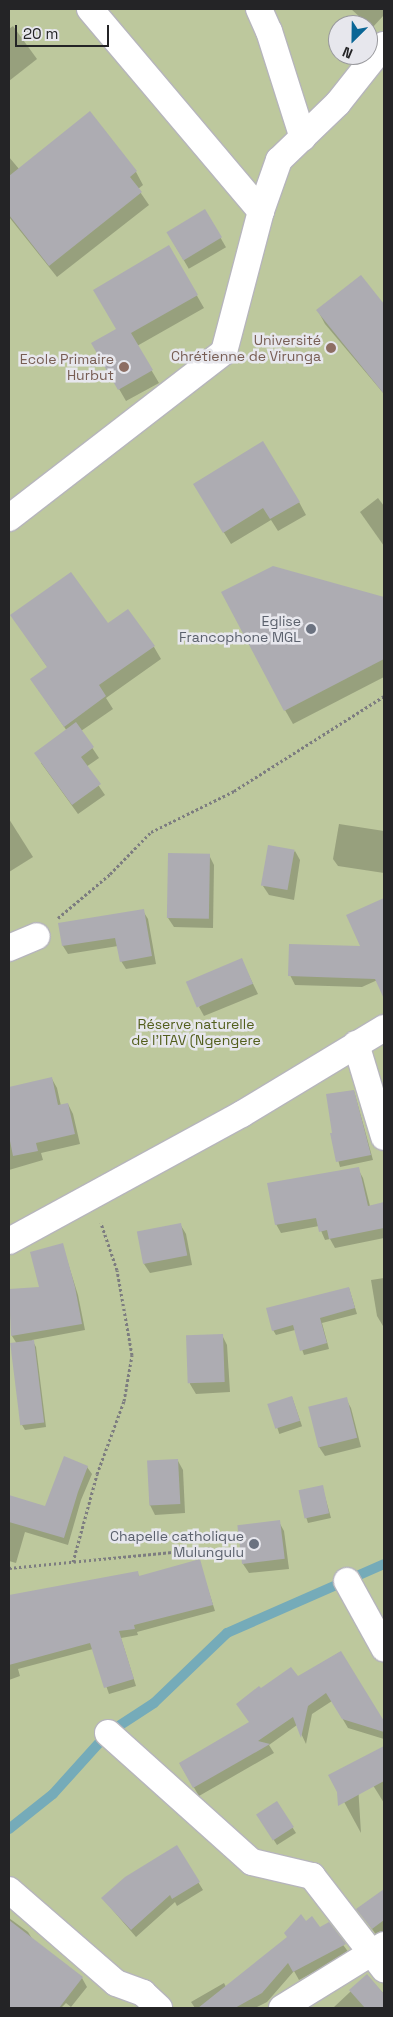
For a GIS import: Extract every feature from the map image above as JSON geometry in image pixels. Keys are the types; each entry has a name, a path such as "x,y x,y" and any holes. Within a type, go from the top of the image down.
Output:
{"street":[{"path":"90,9 261,211"},
{"path":"259,9 269,31 303,138"},
{"path":"9,518 224,352 261,211 279,160 338,103 384,45"},
{"path":"9,948 37,936"},
{"path":"9,1241 242,1114 384,1028"},
{"path":"356,1044 384,1137"},
{"path":"347,1581 384,1648"},
{"path":"108,1733 252,1862 312,1876 380,1956 282,2008"},
{"path":"9,1890 116,1984 143,1994 159,2008"}],"path":[{"path":"37,936 110,874 151,832 234,791 384,696"},
{"path":"73,1562 97,1474 124,1401 132,1355 117,1270 92,1196"},
{"path":"9,1568 213,1548"}],"green space":[{"name":"Réserve naturelle de l'ITAV (Ngengere","path":"9,9 384,9 384,2008 9,2008"}],"building":[{"path":"90,111 137,171 130,177 142,192 49,266 9,215 9,176"},
{"path":"205,209 222,237 183,260 166,232"},
{"path":"169,245 198,295 131,333 153,370 118,390 91,343 116,329 93,290"},
{"path":"361,275 384,304 384,394 316,310"},
{"path":"263,441 300,502 270,519 263,508 223,533 193,484"},
{"path":"273,566 384,597 384,659 284,711 221,592"},
{"path":"71,572 108,623 128,609 155,646 99,685 106,696 64,727 30,679 47,667 10,615"},
{"path":"76,722 94,747 81,757 101,784 72,805 34,753"},
{"path":"268,845 295,850 287,890 261,885"},
{"path":"168,853 210,854 209,919 167,918"},
{"path":"384,898 384,999 375,979 288,976 289,944 360,946 346,915"},
{"path":"144,909 152,956 120,962 115,938 62,946 58,923"},
{"path":"242,958 253,984 197,1008 186,982"},
{"path":"52,1077 58,1105 68,1103 75,1134 36,1143 38,1151 13,1156 9,1136 9,1087"},
{"path":"354,1090 371,1155 336,1162 330,1133 332,1133 326,1094"},
{"path":"359,1167 368,1206 384,1202 384,1228 329,1239 327,1230 319,1232 316,1218 275,1225 267,1183"},
{"path":"181,1223 187,1255 143,1264 137,1232"},
{"path":"63,1243 75,1287 82,1324 11,1336 9,1289 39,1287 30,1252"},
{"path":"349,1287 355,1308 320,1318 327,1343 300,1351 293,1325 272,1331 266,1308"},
{"path":"223,1334 225,1382 188,1383 186,1335"},
{"path":"34,1340 44,1422 20,1425 10,1343"},
{"path":"292,1396 300,1421 275,1429 267,1404"},
{"path":"347,1397 357,1438 318,1447 308,1407"},
{"path":"64,1456 88,1466 64,1538 9,1522 9,1495 45,1506"},
{"path":"178,1459 180,1504 149,1506 147,1461"},
{"path":"323,1485 329,1513 305,1519 299,1490"},
{"path":"280,1520 285,1559 242,1564 237,1525"},
{"path":"200,1559 213,1605 134,1625 135,1629 119,1631 134,1679 104,1688 90,1643 9,1665 9,1595 138,1571 139,1576"},
{"path":"341,1651 384,1721 384,1732 342,1719 326,1693 308,1706 301,1738 293,1717 258,1741 270,1744 193,1788 179,1763 249,1722 236,1704 259,1686 261,1688 291,1667 298,1676"},
{"path":"384,1746 384,1781 338,1806 337,1792 328,1775"},
{"path":"277,1801 294,1827 273,1841 256,1815"},
{"path":"177,1845 200,1882 172,1899 170,1895 131,1930 101,1898 125,1877"},
{"path":"384,1889 384,1920 372,1929 356,1909"},
{"path":"301,1914 306,1921 312,1916 320,1927 329,1922 346,1944 293,1972 288,1963 262,1993 235,2008 198,2008 287,1937 284,1933"},
{"path":"9,1920 83,1977 59,2008 9,2008"},
{"path":"367,1974 384,1994 384,2008 365,2008 349,1990"}],"waterway":[{"path":"9,1829 53,1794 108,1733 154,1703 227,1633 384,1564"}],"place":[{"name":"Université Chrétienne de Virunga","path":"331,348"},
{"name":"Ecole Primaire Hurbut","path":"124,367"},
{"name":"Eglise Francophone MGL","path":"311,629"},
{"name":"Chapelle catholique Mulungulu","path":"254,1544"}]}
